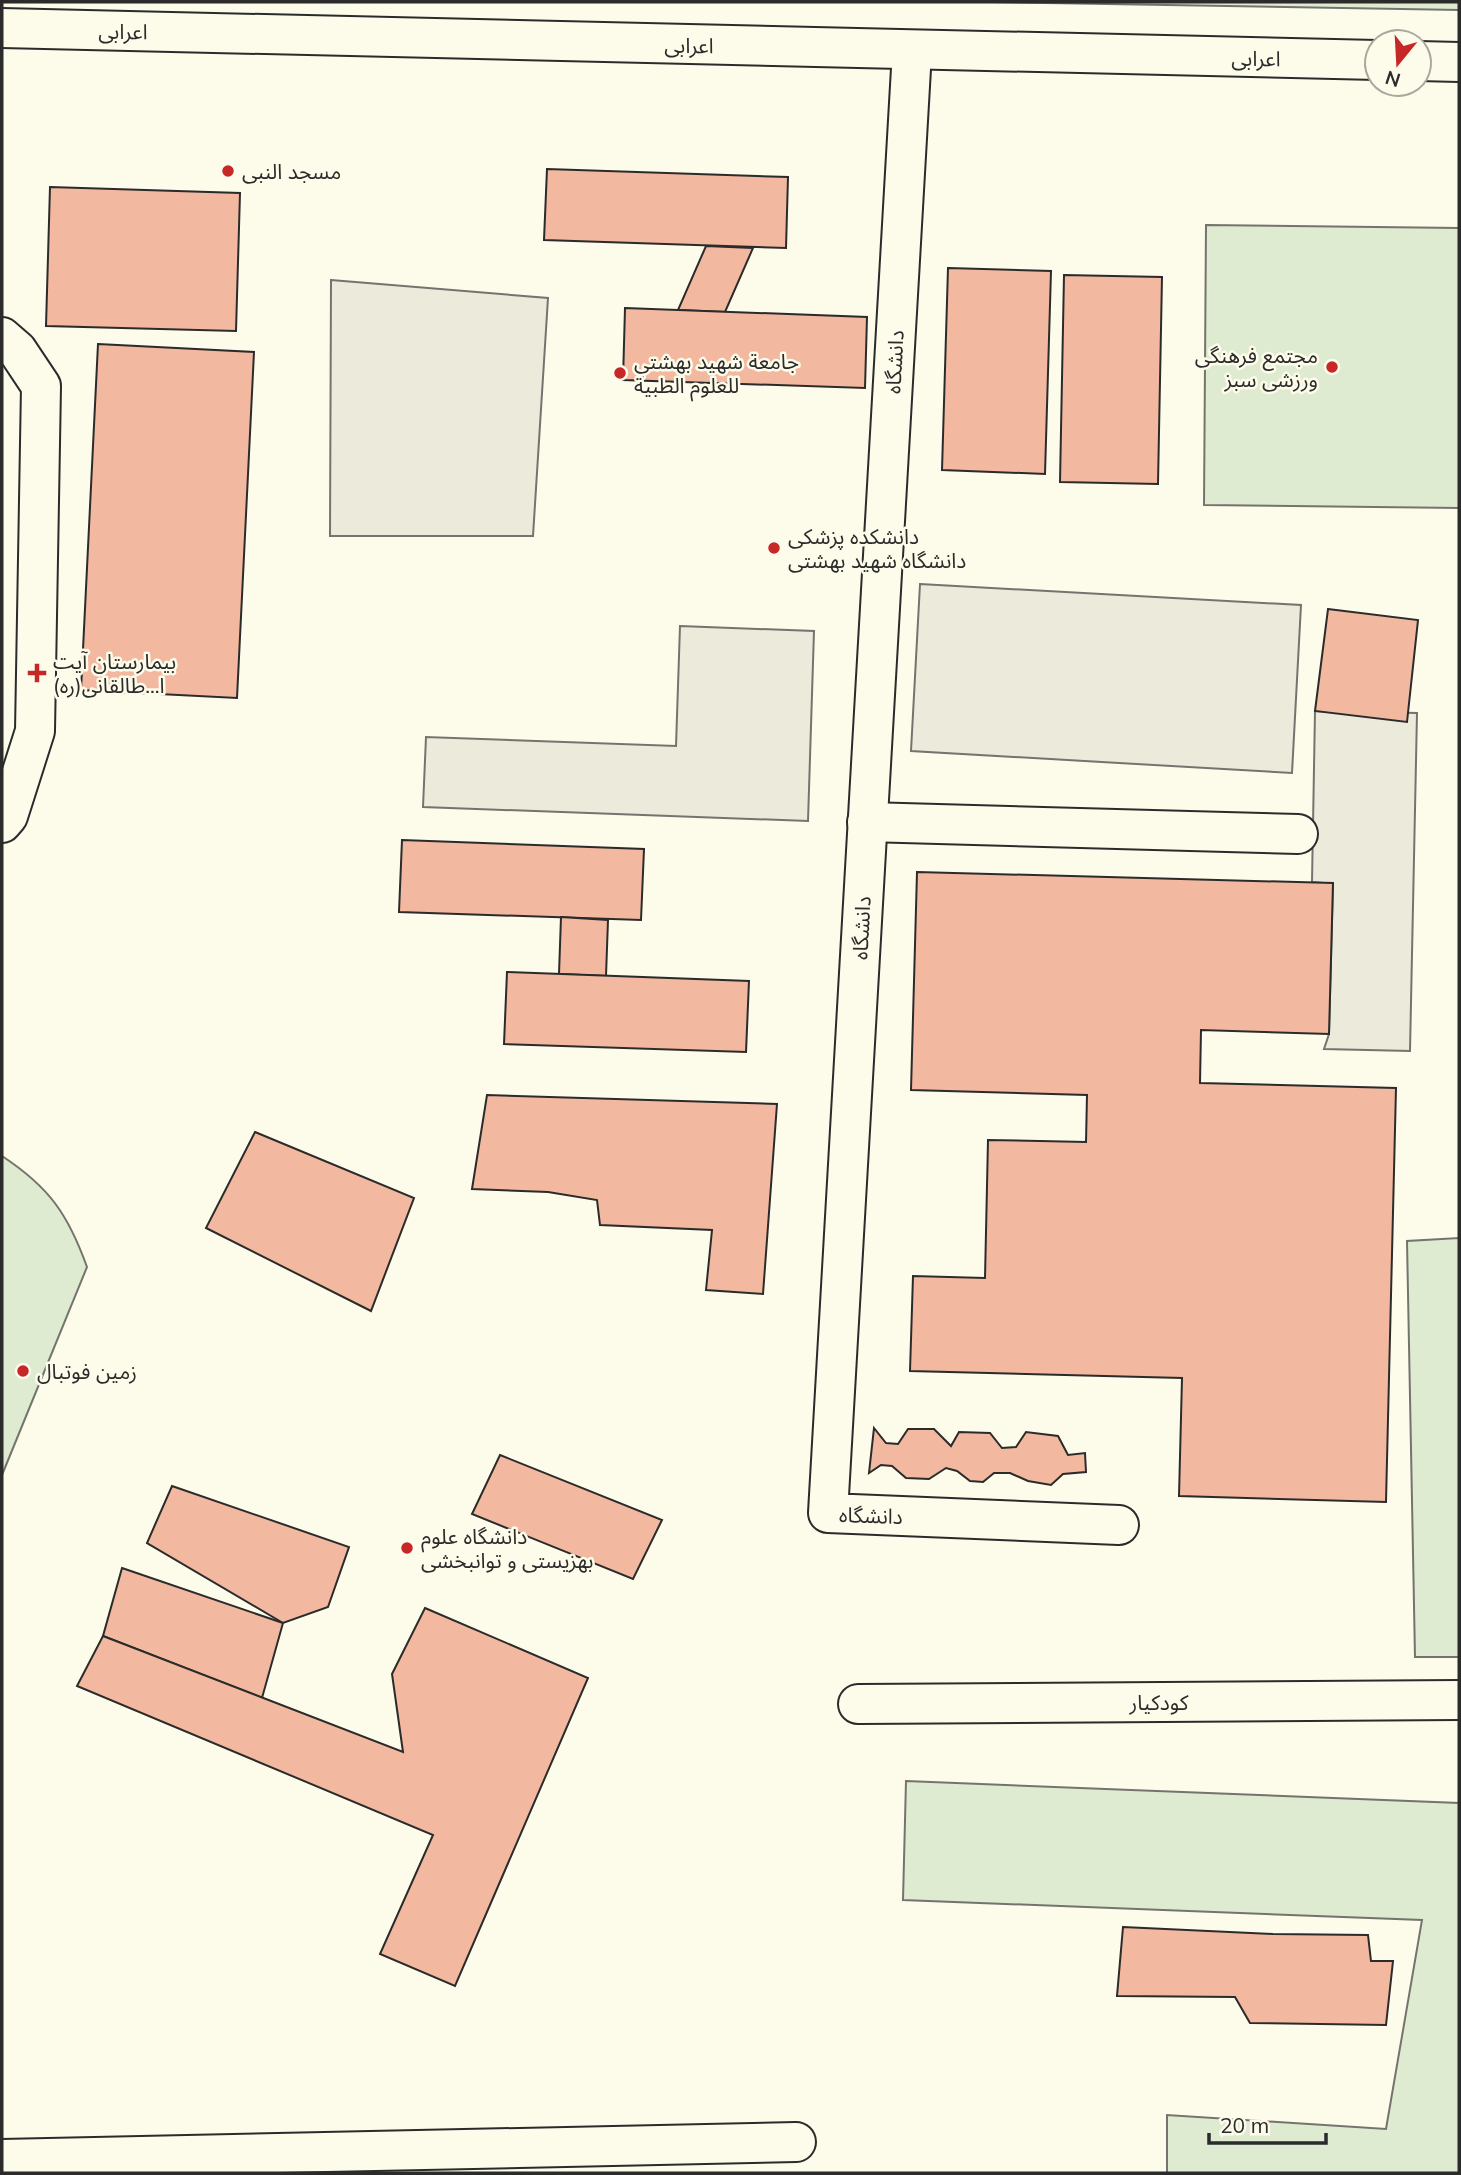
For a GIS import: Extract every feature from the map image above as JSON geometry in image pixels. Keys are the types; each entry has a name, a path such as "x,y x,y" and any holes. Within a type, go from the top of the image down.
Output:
{"street":[{"name":"اعرابی","path":"2,28 1363,60"},
{"name":"دانشگاه","path":"912,51 828,1513 1119,1525"},
{"path":"1433,61 1459,62"},
{"path":"2,337 17,349 41,386 35,731 8,816 2,823"},
{"path":"867,822 1298,834"},
{"name":"کودکیار","path":"858,1704 1459,1700"},
{"path":"2,2160 796,2143"}],"green space":[{"path":"992,2 1459,2 1459,10"},
{"name":"مجتمع فرهنگی ورزشی سبز","path":"1206,225 1459,228 1459,508 1204,505"},
{"name":"زمین فوتبال","path":"2,1156 32,1179 55,1203 80,1248 87,1267 2,1475"},
{"path":"1459,1238 1459,1657 1415,1657 1407,1241"},
{"path":"906,1781 1459,1803 1459,2173 1167,2173 1167,2115 1386,2129 1422,1920 903,1900"}],"shaded area":[{"path":"331,280 548,298 533,536 330,536"},
{"path":"920,584 1301,605 1292,773 911,751"},
{"path":"680,626 814,631 808,821 423,807 426,737 676,746"},
{"path":"1315,711 1417,713 1410,1051 1324,1049 1329,1034 1333,884 1312,882"}],"building":[{"path":"547,169 788,177 786,248 544,240"},
{"path":"50,187 240,193 236,331 46,326"},
{"path":"706,246 753,248 725,312 678,310"},
{"path":"948,268 1051,271 1045,474 942,470"},
{"path":"1064,275 1162,277 1158,484 1060,482"},
{"path":"625,308 867,317 865,388 623,380"},
{"path":"98,344 254,352 237,698 81,690"},
{"path":"1328,609 1418,620 1407,722 1315,711"},
{"path":"402,840 644,849 641,920 399,912"},
{"path":"917,872 1333,883 1329,1034 1201,1030 1200,1083 1396,1088 1386,1502 1179,1496 1182,1378 910,1371 913,1276 985,1278 988,1140 1086,1142 1087,1095 911,1090"},
{"path":"561,917 608,920 606,976 559,974"},
{"path":"507,972 749,981 746,1052 504,1044"},
{"path":"487,1095 777,1104 763,1294 706,1290 712,1230 600,1225 597,1200 548,1192 472,1189"},
{"path":"255,1132 414,1198 371,1311 206,1228"},
{"path":"874,1428 886,1443 898,1444 908,1429 934,1429 951,1446 959,1432 990,1433 1002,1448 1016,1447 1026,1432 1058,1436 1068,1455 1085,1453 1086,1472 1063,1474 1051,1485 1028,1481 1010,1473 994,1473 983,1482 970,1481 957,1471 946,1468 929,1479 906,1478 892,1466 881,1465 869,1473"},
{"path":"500,1455 662,1520 633,1579 472,1514"},
{"path":"172,1486 349,1547 328,1607 283,1623 147,1543"},
{"path":"122,1568 283,1623 262,1698 103,1636"},
{"path":"425,1608 588,1678 455,1986 380,1954 433,1835 77,1686 103,1636 403,1752 392,1674"},
{"path":"1123,1927 1273,1934 1368,1935 1371,1961 1393,1961 1386,2025 1250,2023 1235,1997 1117,1996"}],"place":[{"name":"مسجد النبی","path":"228,171"},
{"name":"مجتمع فرهنگی ورزشی سبز","path":"1332,367"},
{"name":"جامعة شهيد بهشتي للعلوم الطبية","path":"620,373"},
{"name":"دانشکده پزشکی دانشگاه شهید بهشتی","path":"774,548"},
{"name":"بیمارستان آیت ا...طالقانی(ره)","path":"37,673"},
{"name":"زمین فوتبال","path":"23,1371"},
{"name":"دانشگاه علوم بهزیستی و توانبخشی","path":"407,1548"}]}
